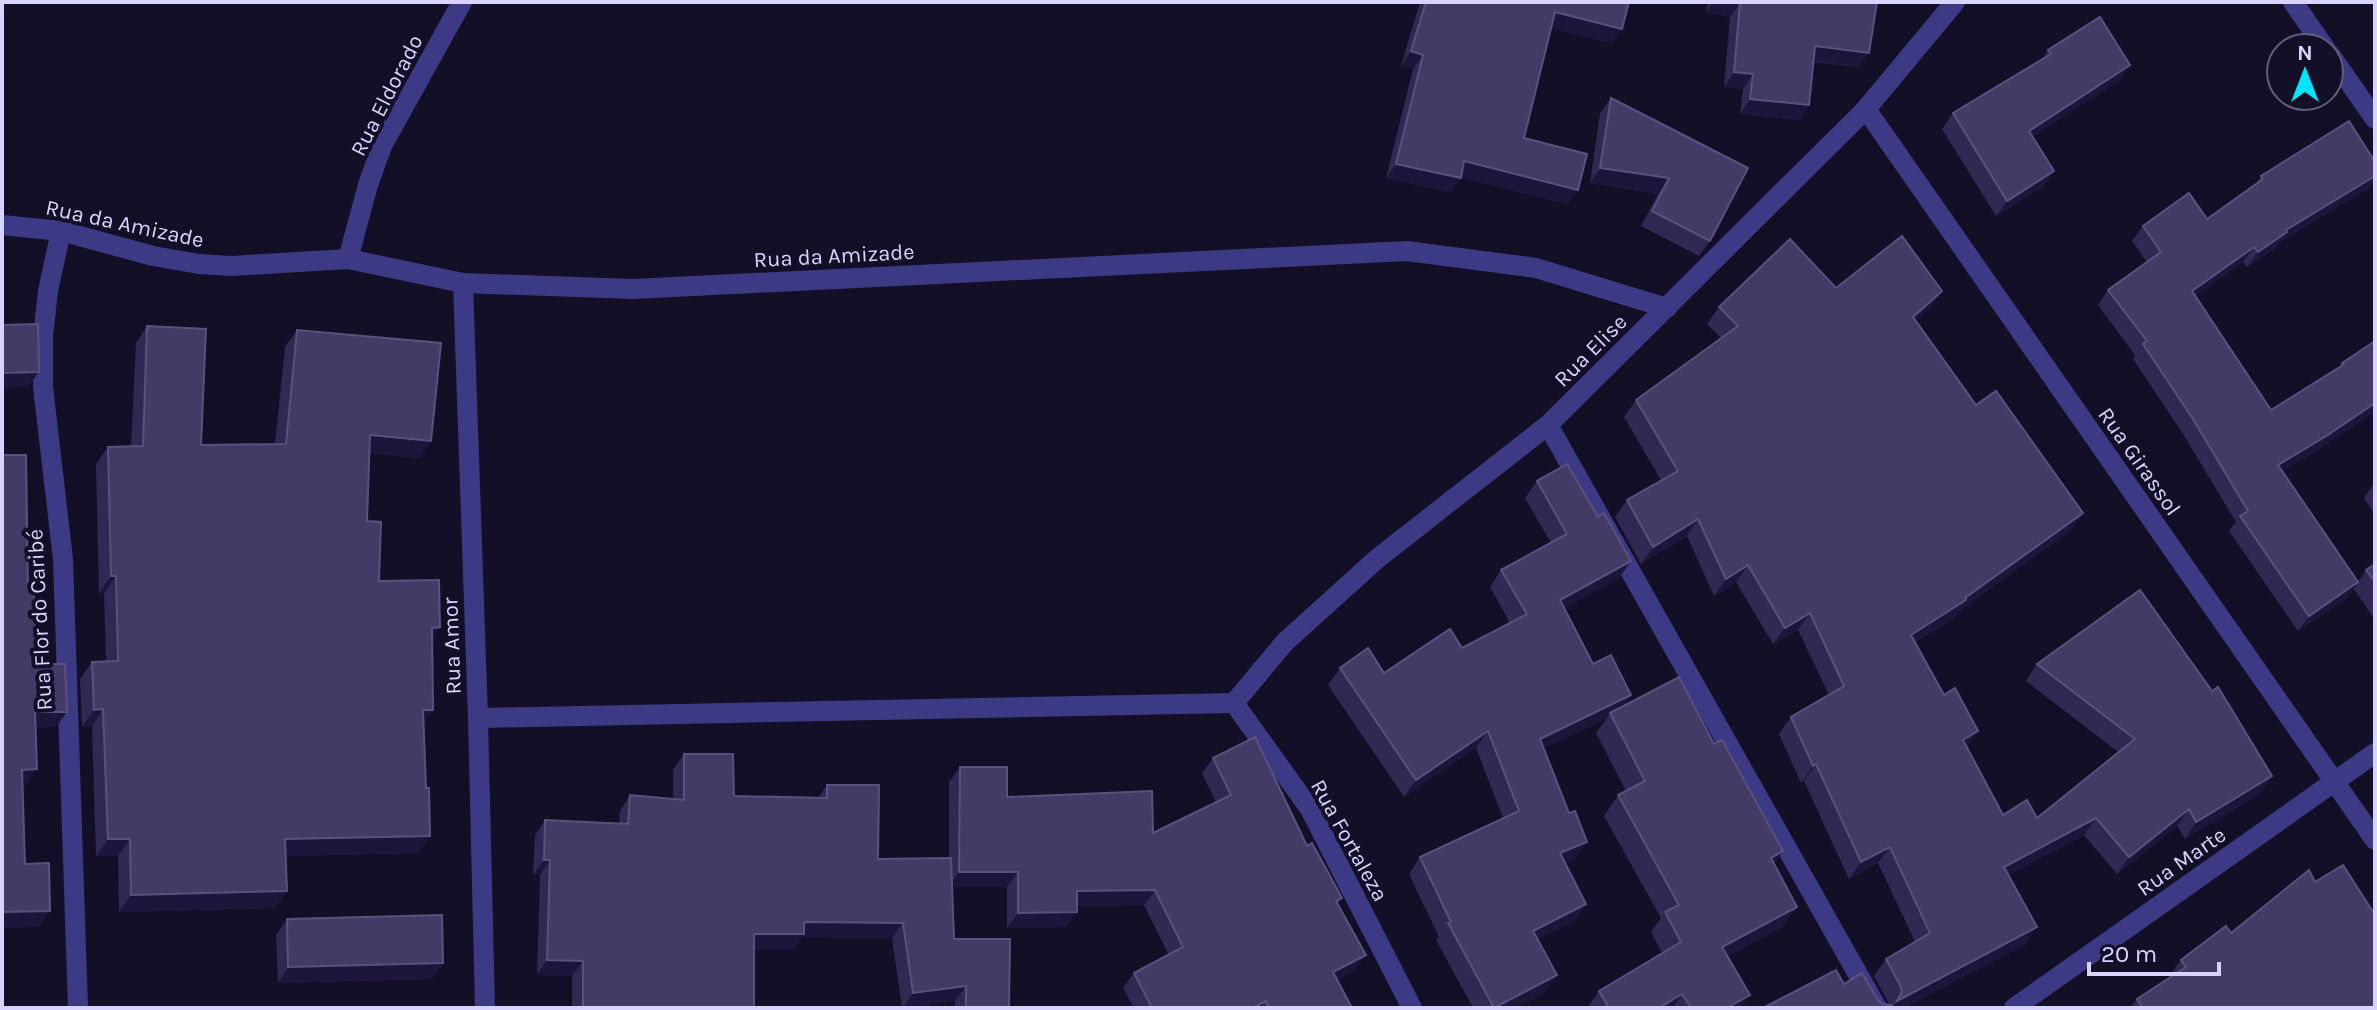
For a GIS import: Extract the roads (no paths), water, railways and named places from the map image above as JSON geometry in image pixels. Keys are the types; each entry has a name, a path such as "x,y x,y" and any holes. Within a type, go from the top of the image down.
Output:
{"street":[{"name":"Rua Eldorado","path":"348,259 382,146 462,2"},
{"name":"Rua Elise","path":"1234,703 1285,642 1378,558 1548,425 1866,109 1955,2"},
{"path":"2293,2 2314,32"},
{"path":"2345,76 2375,119"},
{"name":"Rua Girassol","path":"1866,109 2375,840"},
{"name":"Rua da Amizade","path":"2,225 61,231 153,256 199,264 231,266 348,259 463,283 633,289 1407,251 1536,268 1667,308"},
{"name":"Rua Flor do Caribé","path":"61,231 46,307 43,387 63,559 78,1008"},
{"name":"Rua Amor","path":"463,283 485,1008"},
{"path":"1548,425 1877,1008"},
{"path":"478,718 1234,703"},
{"name":"Rua Fortaleza","path":"1234,703 1310,809 1412,1008"},
{"name":"Rua Marte","path":"2014,1008 2375,753"}]}
